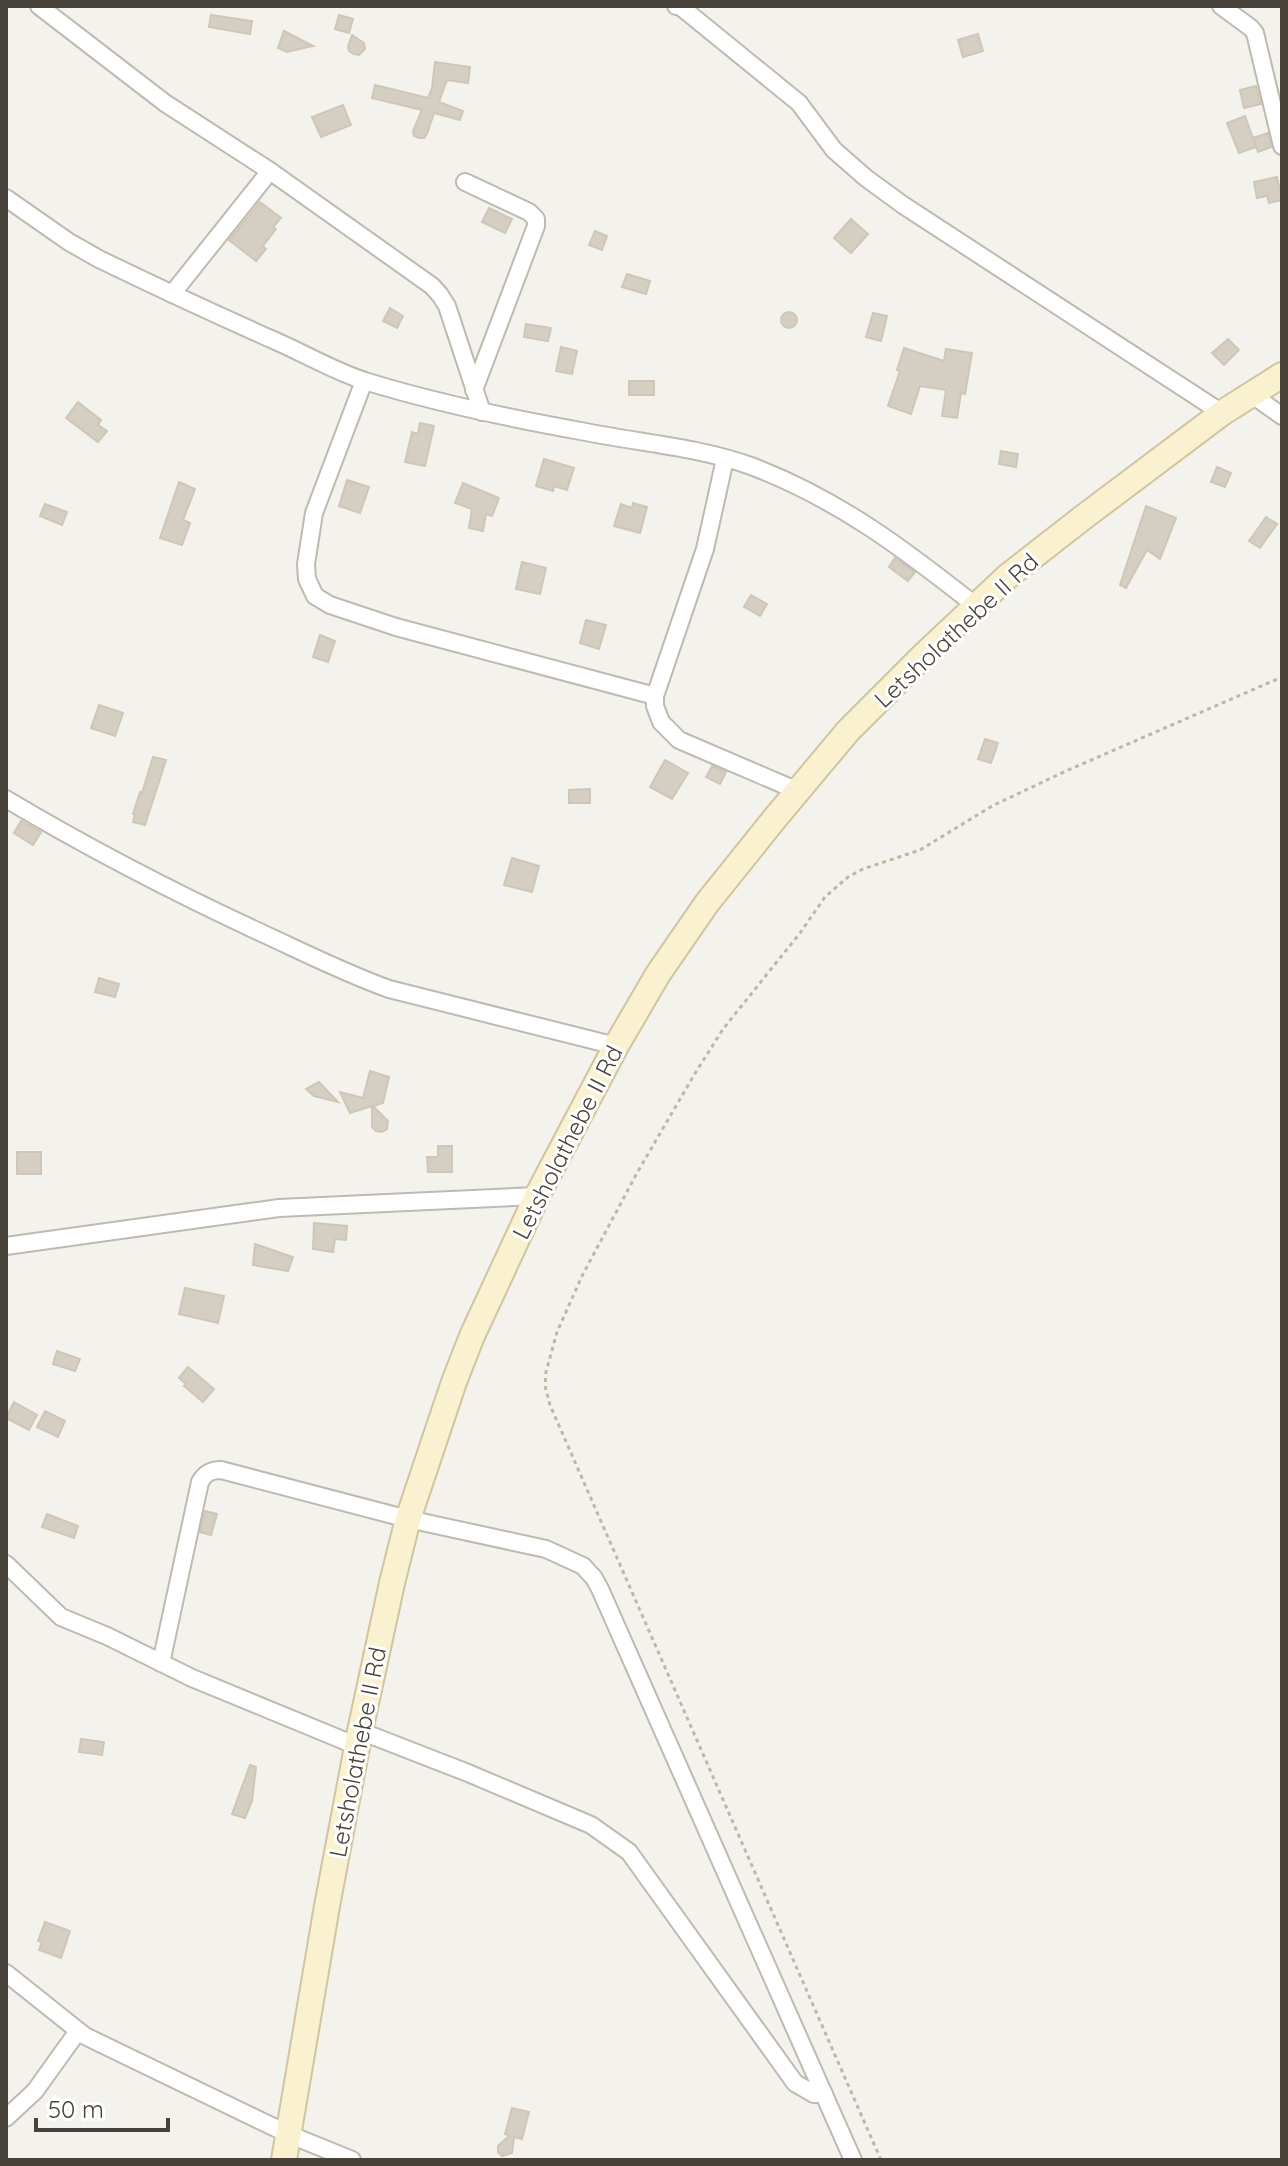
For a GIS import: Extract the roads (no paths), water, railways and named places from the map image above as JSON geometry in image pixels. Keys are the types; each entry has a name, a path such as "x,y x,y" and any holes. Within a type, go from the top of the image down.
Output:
{"street":[{"path":"39,6 165,103 270,171 436,290 447,306 482,412"},
{"path":"679,6 799,103 834,150 866,178 1222,413"},
{"path":"1221,6 1255,33 1282,146"},
{"path":"172,294 270,171"},
{"path":"465,182 529,212 536,219 474,390"},
{"path":"6,198 69,242 172,294 364,381 482,412 698,451 771,474 836,505 904,549 976,606"},
{"name":"Letsholathebe II Rd","path":"284,2160 359,1739 408,1519 472,1336 537,1196 616,1046 658,974 707,903 848,731 1008,576 1222,413 1282,375"},
{"path":"364,381 314,513 306,564 307,579 315,596 330,605 396,627 655,696"},
{"path":"1251,394 1282,416"},
{"path":"725,459 705,549 655,696 655,706 661,722 679,740 798,791"},
{"path":"6,799 71,838 358,978 389,989 616,1046"},
{"path":"6,1246 279,1208 537,1196"},
{"path":"161,1663 200,1482 207,1473 221,1470 408,1519 546,1549 583,1566 594,1578 853,2160"},
{"path":"6,1564 61,1617 192,1678 359,1739 468,1773 591,1825 629,1852 795,2083 814,2094 824,2094"},
{"path":"6,1973 78,2031 288,2134 352,2160"},
{"path":"6,2118 35,2091 78,2031"}]}
